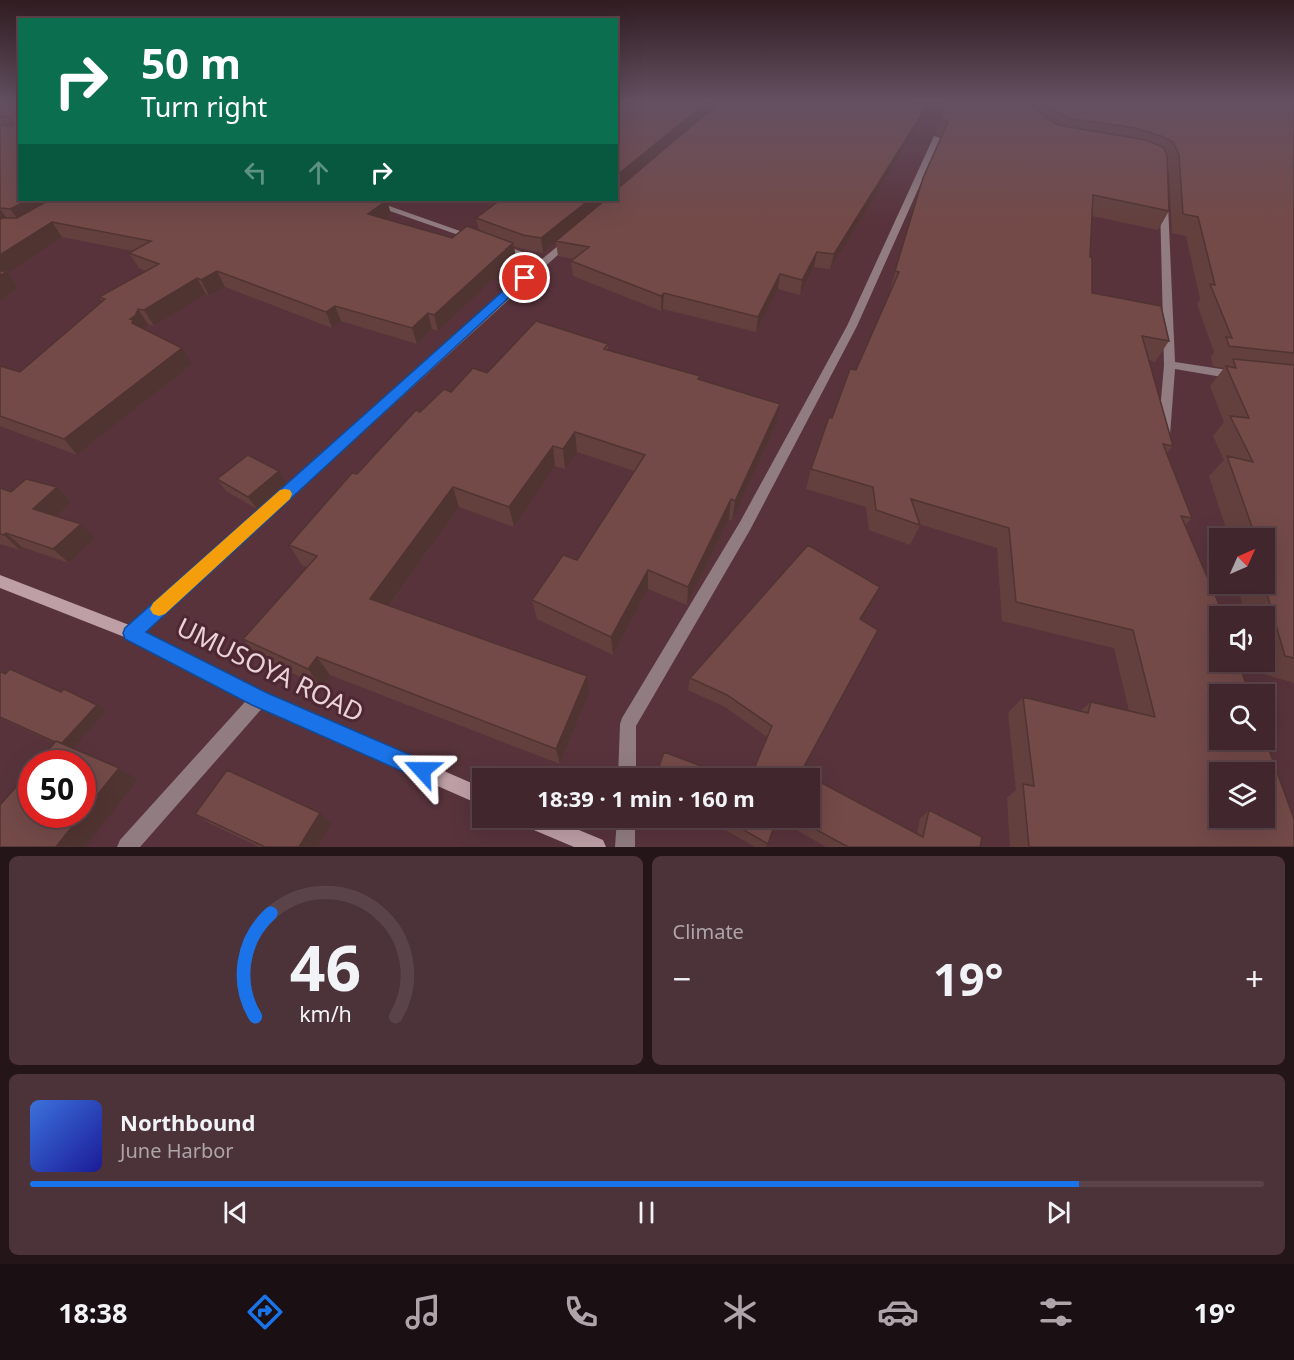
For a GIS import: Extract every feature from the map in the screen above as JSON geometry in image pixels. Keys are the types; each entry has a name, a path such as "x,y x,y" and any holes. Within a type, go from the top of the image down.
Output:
{"main road":[{"name":"UMUSOYA ROAD","path":"0,581 132,633 259,699 472,792"},
{"path":"552,828 596,847"}],"street":[{"path":"627,768 628,724 745,526 852,326 935,142"},
{"path":"1163,441 1170,365 1164,194"},
{"path":"368,201 422,218 542,262"},
{"path":"132,633 577,232"},
{"path":"1170,365 1244,376"},
{"path":"127,847 259,699"},
{"path":"625,847 626,828"}],"building":[{"path":"0,142 18,142 18,201 26,201 10,209 0,208"},
{"path":"618,142 658,142 618,174"},
{"path":"673,142 904,142 834,254 817,252 802,280 780,274 758,317 664,293 661,296 571,261 589,247 556,241 604,201 618,201 618,188"},
{"path":"939,142 1150,142 1163,147 1167,155 1169,211 1093,195 1090,257 1092,257 1092,293 1161,306 1169,341 1142,336 1173,446 1163,444 1192,518 1181,516 1209,581 1209,594 1215,594 1220,606 1209,606 1209,672 1242,672 1246,684 1209,684 1209,750 1269,750 1273,762 1209,762 1209,828 1275,828 1275,766 1294,819 1294,847 1029,847 1023,784 1034,786 1023,697 1088,713 1091,702 1155,717 1133,630 1016,602 1009,528 911,499 920,525 876,510 873,487 811,469 829,417 832,418 850,369 856,370 899,272 895,271 923,178"},
{"path":"1173,142 1294,142 1294,353 1229,346 1226,337 1232,338 1210,284 1215,285 1198,217 1183,214 1179,155"},
{"path":"47,201 386,201 368,214 452,238 467,226 513,243 434,315 428,313 412,328 335,306 326,312 217,271 201,280 197,278 144,310 138,309 135,316 130,319 133,320 132,323 182,348 64,439 0,416 0,366 20,372 105,299 99,297 159,264 129,253 151,241 52,222 0,255 0,219 17,218"},
{"path":"499,201 588,201 541,238 523,235 476,218"},
{"path":"536,321 608,344 604,349 700,376 698,379 780,404 735,501 731,499 688,587 648,570 611,637 532,600 563,555 577,560 645,455 575,432 563,449 553,446 509,507 453,487 370,599 587,676 556,749 317,657 308,669 243,639 317,556 289,545 352,473 357,474 416,410 420,412 444,389 451,392 473,368 487,373"},
{"path":"1233,359 1294,365 1294,658 1285,656 1275,622 1275,606 1270,606 1267,594 1275,594 1275,528 1252,528 1227,456 1253,462 1230,416 1249,418 1226,366 1236,368"},
{"path":"248,455 279,471 248,497 217,479"},
{"path":"26,479 57,487 33,509 81,524 53,549 6,533 0,534 0,488 11,492"},
{"path":"808,545 880,587 860,619 878,630 803,768 754,768 772,726 727,695 690,678"},
{"path":"10,669 61,692 64,689 97,705 62,743 55,742 0,717 0,671 5,674"},
{"path":"56,741 77,750 48,750"},
{"path":"664,752 706,768 658,768"},
{"path":"96,758 119,768 96,797"},
{"path":"227,770 320,813 299,847 265,847 195,814"},
{"path":"820,782 923,837 929,810 982,837 980,847 848,847 813,828 820,828"},
{"path":"18,785 18,828 71,828 56,847 0,847 0,805"},
{"path":"740,828 774,828 768,844"}],"slow traffic":[{"path":"159,609 285,494"}],"route":[{"path":"422,770 259,699 132,633 525,278"}]}
